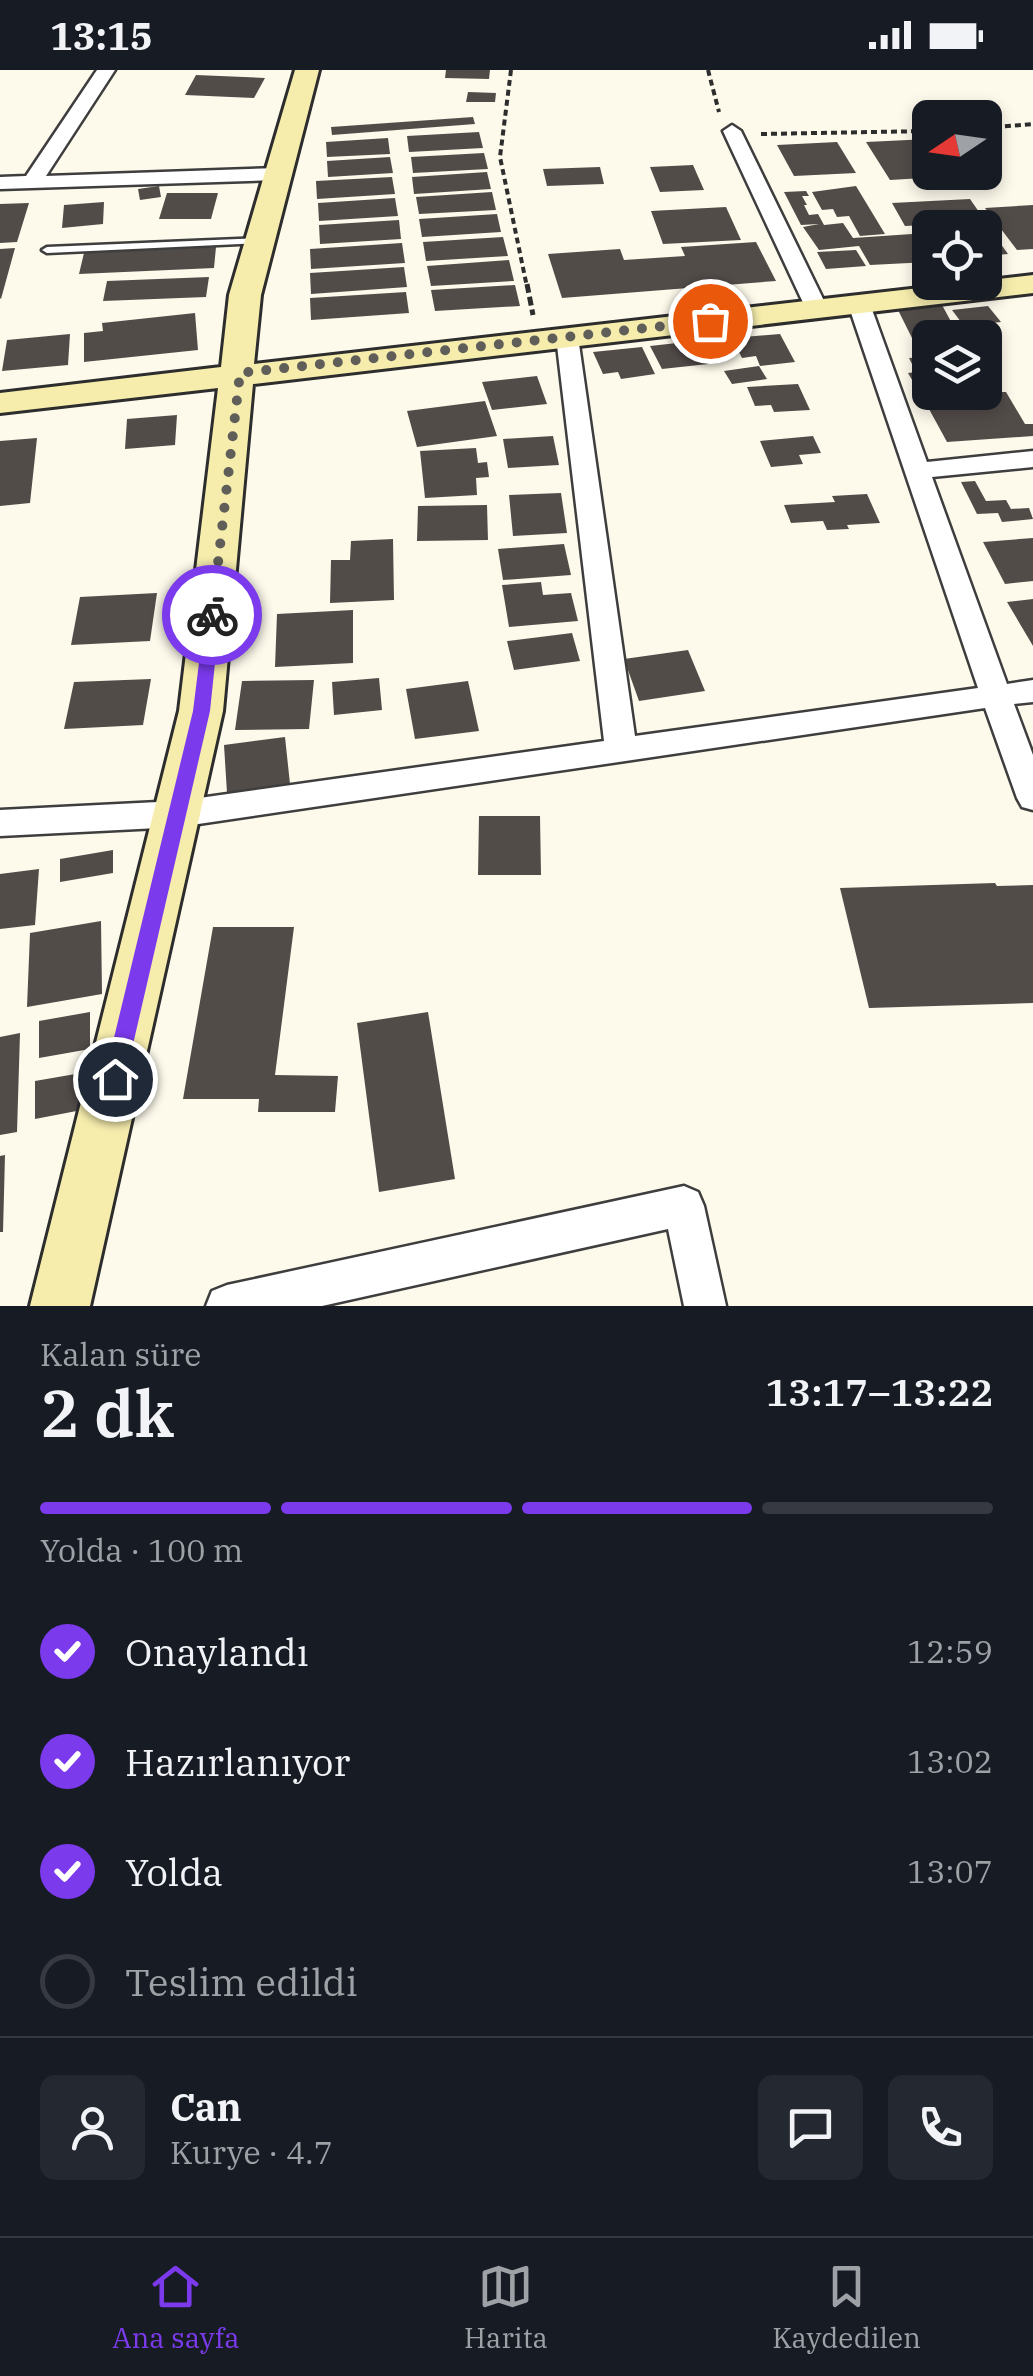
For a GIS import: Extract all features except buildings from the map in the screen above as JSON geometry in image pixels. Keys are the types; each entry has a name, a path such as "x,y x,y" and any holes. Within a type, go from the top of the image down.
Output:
{"street":[{"path":"32,182 106,70"},
{"path":"60,1306 202,711 240,373 245,295 307,70"},
{"path":"732,131 817,308"},
{"path":"0,183 279,174"},
{"path":"0,403 1033,284"},
{"path":"859,304 1033,798"},
{"path":"553,339 621,751"},
{"path":"917,471 1033,459"},
{"path":"0,823 178,814 1033,692"},
{"path":"227,1306 684,1206 705,1306"}],"lane":[{"path":"46,250 260,242"}],"path":[{"path":"511,70 500,157 553,339"},
{"path":"708,70 716,109 732,131 784,136 912,132"},
{"path":"1002,127 1033,124"}],"way so far":[{"path":"212,615 240,373 710,321"}],"route":[{"path":"115,1079 202,711 212,615"}]}
